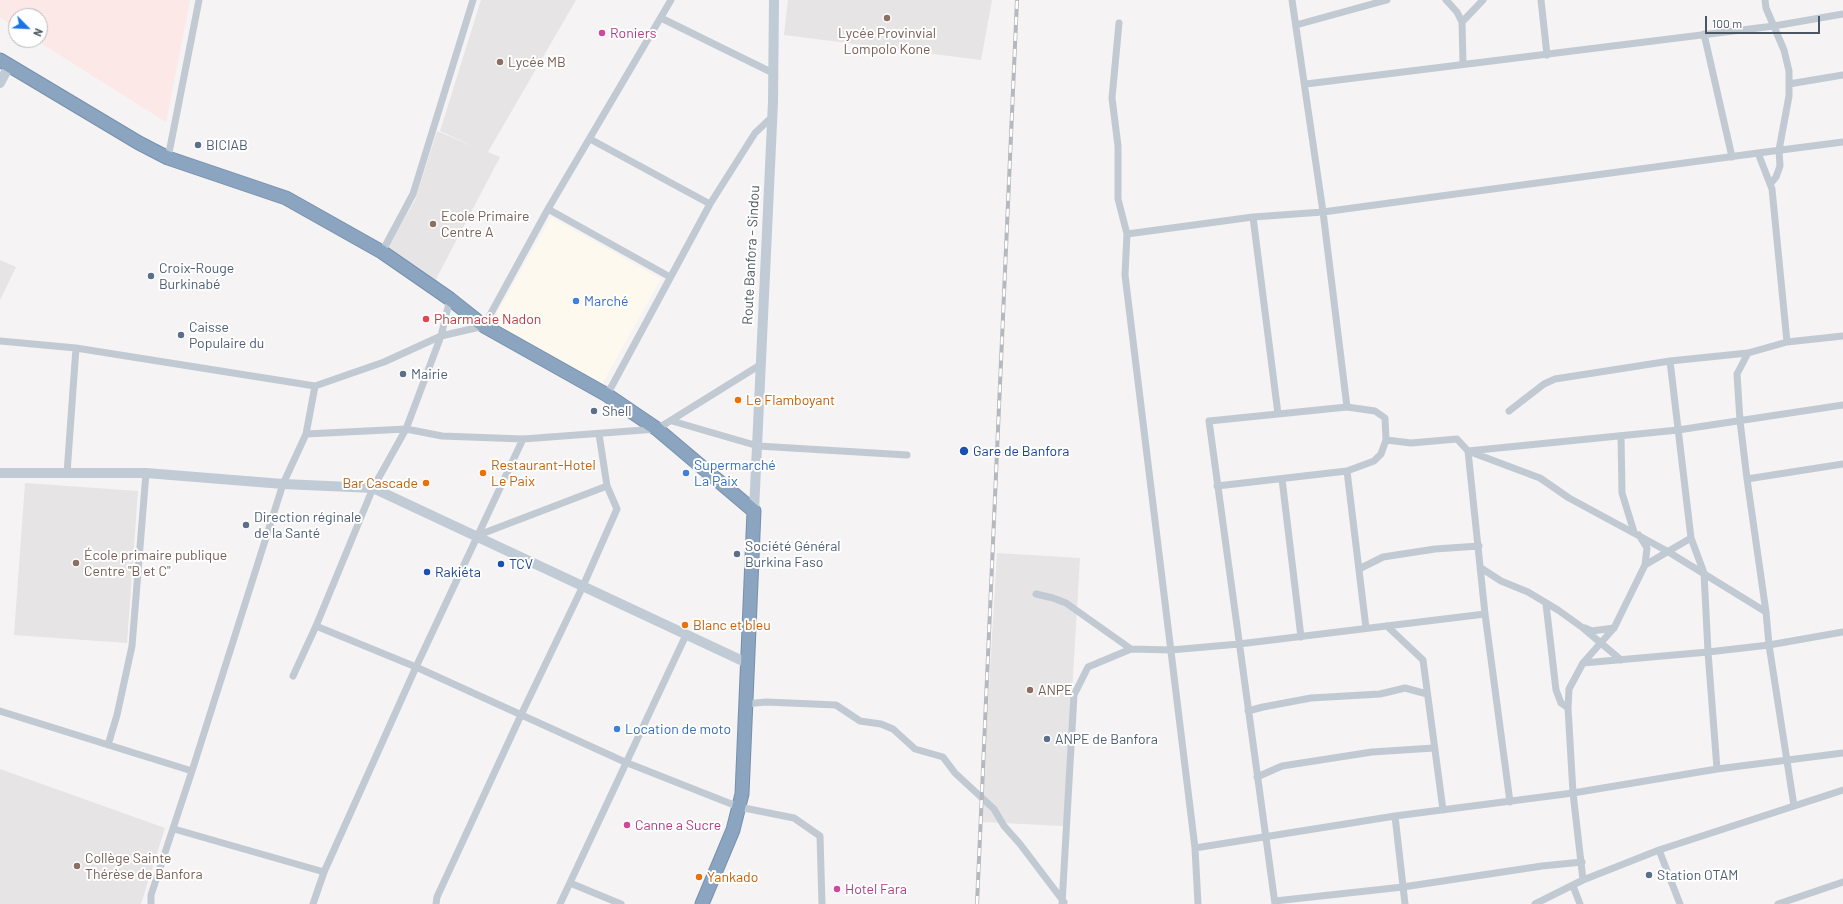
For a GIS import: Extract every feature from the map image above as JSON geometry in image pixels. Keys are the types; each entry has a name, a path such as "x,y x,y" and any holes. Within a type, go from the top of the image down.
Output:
{"highway":[{"path":"4,63 139,143 168,158 286,198 382,252 484,326 607,395 657,429 754,511 742,794 740,807 724,853 702,904"}],"main road":[{"name":"Route Banfora - Sindou","path":"754,511 772,117 774,0"},
{"path":"0,83 4,63"},
{"path":"0,473 146,473 283,484 372,488 747,663"}],"street":[{"path":"168,158 199,0"},
{"path":"382,252 413,194 473,0"},
{"path":"0,341 76,348 315,386 384,362 441,336 484,326 548,209 671,0"},
{"path":"1292,0 1306,84 1347,407"},
{"path":"1446,0 1457,12 1462,22 1463,64"},
{"path":"1462,22 1483,0"},
{"path":"1541,0 1547,55"},
{"path":"1765,0 1766,8 1787,61 1789,84 1779,150 1779,170 1771,183"},
{"path":"1296,25 1382,1"},
{"path":"1306,84 1774,26 1843,14"},
{"path":"661,18 773,73"},
{"path":"1119,23 1112,98 1118,146 1118,199 1127,234 1125,274 1195,848 1198,904"},
{"path":"1704,34 1732,156"},
{"path":"1789,84 1843,75"},
{"path":"607,395 710,204 755,133 772,117"},
{"path":"590,139 710,204"},
{"path":"1127,234 1253,217 1323,212 1843,142"},
{"path":"1758,153 1771,183 1787,342"},
{"path":"548,209 670,277"},
{"path":"1253,217 1278,414"},
{"path":"293,676 316,626 372,488 406,429 441,336 450,300"},
{"path":"1509,411 1538,387 1555,379 1670,361 1748,353 1787,342 1843,336"},
{"path":"67,473 76,348"},
{"path":"1748,353 1737,374 1740,421 1746,480 1794,806"},
{"path":"1670,361 1691,538 1704,573 1708,652 1717,769"},
{"path":"306,434 406,429 442,436 523,439 657,429 760,365"},
{"path":"151,904 151,895 174,828 283,484 306,434 315,386"},
{"path":"1468,451 1678,430 1843,405"},
{"path":"1217,486 1282,480 1347,471 1374,461 1381,454 1386,440 1386,418 1375,412 1347,407 1209,421 1217,486 1275,903 1402,887 1542,866 1582,862"},
{"path":"672,421 758,446 907,455"},
{"path":"436,904 437,897 521,715 583,586 617,509 607,486 599,434"},
{"path":"1583,880 1573,793 1568,708 1569,689 1583,663 1614,628 1645,565 1647,548 1636,533 1622,493 1621,436"},
{"path":"313,904 324,872 416,666 523,439"},
{"path":"1386,440 1411,443 1457,439 1468,451 1540,478 1569,498 1636,533 1766,612"},
{"path":"1468,451 1481,568 1484,614 1510,802"},
{"path":"1746,480 1843,464"},
{"path":"1347,471 1366,628"},
{"path":"108,745 117,715 132,646 146,473"},
{"path":"1282,480 1301,637"},
{"path":"476,536 607,486"},
{"path":"1645,565 1691,538"},
{"path":"1358,569 1383,557 1435,549 1478,546"},
{"path":"1481,568 1501,581 1528,592 1583,628 1621,660"},
{"path":"1036,594 1066,603 1131,649"},
{"path":"1546,604 1556,690 1560,703 1568,708"},
{"path":"1063,903 1074,695 1088,667 1131,649 1171,650 1239,644 1484,614"},
{"path":"316,626 416,666 625,762 740,807 794,818 820,836 822,904"},
{"path":"1387,626 1423,660 1443,810"},
{"path":"1583,628 1592,631 1614,628"},
{"path":"1583,663 1770,645 1843,632"},
{"path":"560,904 686,634"},
{"path":"1248,712 1263,707 1311,698 1380,694 1405,688 1427,694"},
{"path":"745,704 766,702 836,705 860,721 880,724 893,729 915,749 943,757 955,773 994,808 1004,826 1020,844 1063,903"},
{"path":"0,711 192,771"},
{"path":"1257,777 1282,766 1372,752 1434,748"},
{"path":"1195,848 1395,816 1510,802 1717,769 1843,753"},
{"path":"1535,904 1583,880 1659,850 1843,790"},
{"path":"1395,816 1405,904"},
{"path":"174,828 324,872"},
{"path":"1659,850 1680,904"},
{"path":"1778,904 1843,882"},
{"path":"570,883 621,904"},
{"path":"1573,886 1580,904"}],"shaded area":[{"path":"0,0 190,0 166,122 48,48 48,8 8,8 8,22 0,17"},
{"path":"481,0 576,0 488,152 500,157 435,281 387,248 415,200 437,131 477,148 440,131"},
{"name":"Lycée Provinvial Lompolo Kone","path":"788,0 992,0 981,60 784,35"},
{"name":"Marché","path":"551,217 661,279 601,386 491,324"},
{"path":"0,260 16,267 0,300"},
{"name":"École primaire publique Centre \"B et C\"","path":"25,483 138,491 127,643 14,635"},
{"name":"ANPE","path":"997,553 1080,558 1064,826 981,822"},
{"name":"Collège Sainte Thérèse de Banfora","path":"0,769 165,828 141,904 0,904"}],"railway":[{"path":"977,904 1017,0"}],"place":[{"name":"Lycée Provinvial Lompolo Kone","path":"887,18"},
{"name":"Roniers","path":"602,33"},
{"name":"Lycée MB","path":"500,62"},
{"name":"BICIAB","path":"198,145"},
{"name":"Ecole Primaire Centre A","path":"433,224"},
{"name":"Croix-Rouge Burkinabé","path":"151,276"},
{"name":"Marché","path":"576,301"},
{"name":"Pharmacie Nadon","path":"426,319"},
{"name":"Caisse Populaire du","path":"181,335"},
{"name":"Mairie","path":"403,374"},
{"name":"Le Flamboyant","path":"738,400"},
{"name":"Shell","path":"594,411"},
{"name":"Gare de Banfora","path":"964,451"},
{"name":"Restaurant-Hotel Le Paix","path":"483,473"},
{"name":"Supermarché La Paix","path":"686,473"},
{"name":"Bar Cascade","path":"426,483"},
{"name":"Direction réginale de la Santé","path":"246,525"},
{"name":"Société Général Burkina Faso","path":"737,554"},
{"name":"École primaire publique Centre \"B et C\"","path":"76,563"},
{"name":"TCV","path":"501,564"},
{"name":"Rakiéta","path":"427,572"},
{"name":"Blanc et bleu","path":"685,625"},
{"name":"ANPE","path":"1030,690"},
{"name":"Location de moto","path":"617,729"},
{"name":"ANPE de Banfora","path":"1047,739"},
{"name":"Canne a Sucre","path":"627,825"},
{"name":"Collège Sainte Thérèse de Banfora","path":"77,866"},
{"name":"Station OTAM","path":"1649,875"},
{"name":"Yankado","path":"699,877"},
{"name":"Hotel Fara","path":"837,889"}]}
